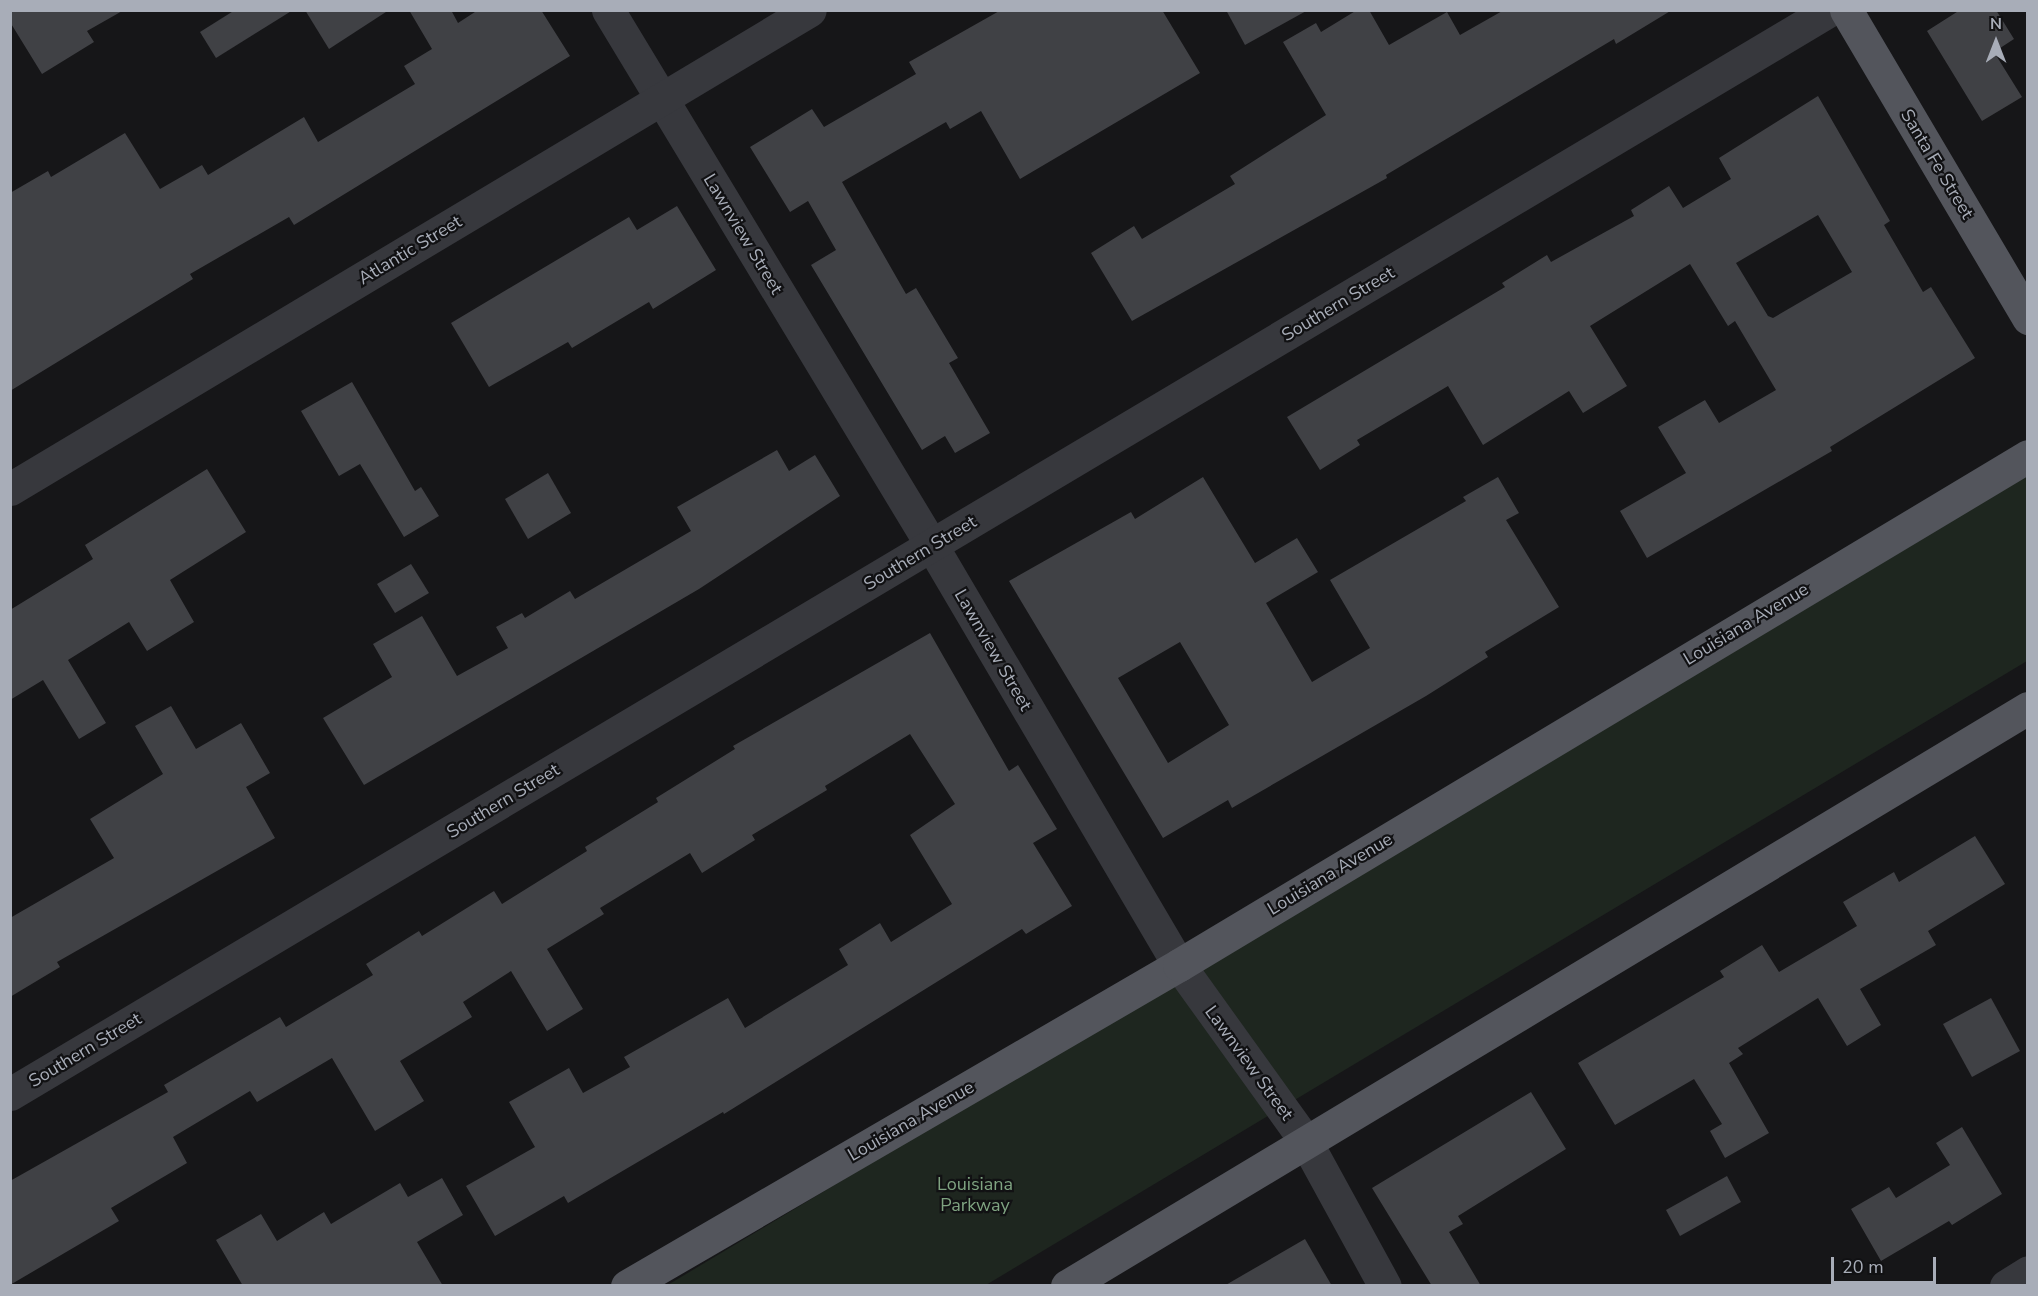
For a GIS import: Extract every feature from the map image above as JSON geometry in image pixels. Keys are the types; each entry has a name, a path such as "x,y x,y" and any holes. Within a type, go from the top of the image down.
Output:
{"main road":[{"name":"Santa Fe Street","path":"1846,10 2028,318"},
{"name":"Louisiana Avenue","path":"627,1286 1179,965 2028,456"},
{"path":"1067,1286 2028,708"}],"street":[{"name":"Lawnview Street","path":"608,10 932,546 1179,965 1306,1142 1385,1286"},
{"name":"Atlantic Street","path":"10,489 810,10"},
{"name":"Southern Street","path":"10,1094 1830,10"},
{"path":"2006,1286 2028,1272"}],"green space":[{"name":"Louisiana Parkway","path":"2027,470 2027,661 986,1285 666,1286"}],"building":[{"path":"10,10 124,10 87,31 94,42 42,74 10,22"},
{"path":"235,10 293,10 216,58 200,32"},
{"path":"305,10 389,10 329,49"},
{"path":"409,10 451,10 458,23 478,10 541,10 570,56 294,225 289,217 190,274 193,279 10,391 10,193 48,171 51,177 125,133 160,189 202,165 208,175 304,117 318,142 415,84 404,66 432,49"},
{"path":"1001,10 1162,10 1200,73 1020,179 981,111 950,129 946,122 842,182 906,294 916,288 958,358 949,363 990,433 955,453 945,436 922,450 811,265 836,250 808,201 790,212 750,147 812,109 824,127 916,74 909,62"},
{"path":"1226,10 1308,10 1245,45"},
{"path":"1357,10 1369,10 1389,45 1447,12 1460,35 1504,10 1672,10 1616,44 1614,39 1386,175 1387,178 1132,321 1091,253 1134,226 1142,239 1235,184 1230,176 1326,115 1283,42 1316,23 1321,32"},
{"path":"1960,10 1996,10 2014,39 1994,52 2022,97 1982,121 1927,31"},
{"path":"1818,96 1890,221 1884,225 1923,292 1931,287 1975,358 1830,447 1832,451 1647,558 1620,511 1686,473 1658,427 1705,400 1719,423 1776,390 1735,321 1728,326 1690,264 1590,326 1627,386 1583,413 1569,391 1483,445 1448,386 1357,440 1360,445 1320,470 1287,417 1505,287 1502,283 1547,255 1551,262 1634,216 1631,210 1669,186 1683,208 1731,179 1719,158","holes":["1818,215 1852,272 1773,318 1768,316 1736,263"]},
{"path":"677,206 716,270 653,309 649,302 572,348 568,342 489,387 451,323 629,217 637,230"},
{"path":"352,382 415,491 421,487 439,516 404,537 360,464 339,476 301,411"},
{"path":"777,450 789,471 815,455 840,496 699,589 364,785 323,718 392,677 373,644 422,616 457,676 508,648 496,627 522,613 525,618 570,591 575,599 691,531 677,507"},
{"path":"207,469 246,532 170,580 194,622 147,651 129,622 68,660 106,723 79,739 43,680 10,700 10,610 93,559 85,545"},
{"path":"548,473 571,513 528,539 505,499"},
{"path":"1203,477 1255,563 1297,538 1318,572 1266,603 1312,682 1370,648 1330,580 1466,501 1463,497 1498,477 1519,513 1506,520 1559,607 1485,652 1488,657 1426,696 1232,808 1228,800 1163,838 1009,581 1131,512 1135,519","holes":["1180,642 1229,725 1168,763 1118,678"]},
{"path":"411,564 429,593 395,613 377,584"},
{"path":"930,633 1009,771 1018,765 1057,829 1033,843 1072,906 1026,934 1022,929 724,1114 723,1112 568,1203 564,1196 495,1236 466,1186 535,1147 509,1102 569,1068 583,1093 630,1067 624,1057 728,998 745,1028 848,965 839,949 880,923 891,942 952,904 910,835 955,804 910,734 825,786 827,790 752,835 755,840 702,873 690,853 600,908 604,914 547,949 583,1009 547,1031 511,971 463,1002 472,1017 400,1061 424,1101 375,1131 332,1058 257,1102 250,1091 173,1137 187,1163 111,1208 119,1221 10,1285 10,1181 168,1092 164,1085 280,1017 286,1027 373,975 366,964 419,931 422,936 494,891 502,904 587,851 585,847 658,802 656,798 735,749 733,746"},
{"path":"171,706 196,749 241,723 270,773 246,787 275,838 57,962 60,967 10,997 10,918 114,858 90,819 163,774 135,726"},
{"path":"1975,836 2005,884 1928,931 1936,945 1860,989 1881,1025 1847,1046 1818,998 1738,1048 1743,1054 1729,1063 1769,1133 1725,1158 1710,1131 1722,1124 1694,1079 1615,1125 1578,1063 1724,977 1720,971 1762,945 1779,972 1857,926 1843,902 1894,872 1899,882"},
{"path":"1991,998 2020,1051 1972,1077 1943,1024"},
{"path":"1531,1092 1566,1149 1458,1216 1463,1224 1449,1232 1481,1286 1432,1286 1372,1188"},
{"path":"1962,1127 2002,1194 1952,1225 1949,1221 1881,1261 1851,1209 1889,1187 1896,1198 1950,1165 1936,1143"},
{"path":"1727,1176 1741,1202 1680,1236 1666,1210"},
{"path":"442,1178 463,1215 417,1242 443,1286 243,1286 216,1240 261,1214 277,1241 324,1212 331,1224 400,1183 408,1197"},
{"path":"1305,1239 1332,1286 1224,1286"}]}
